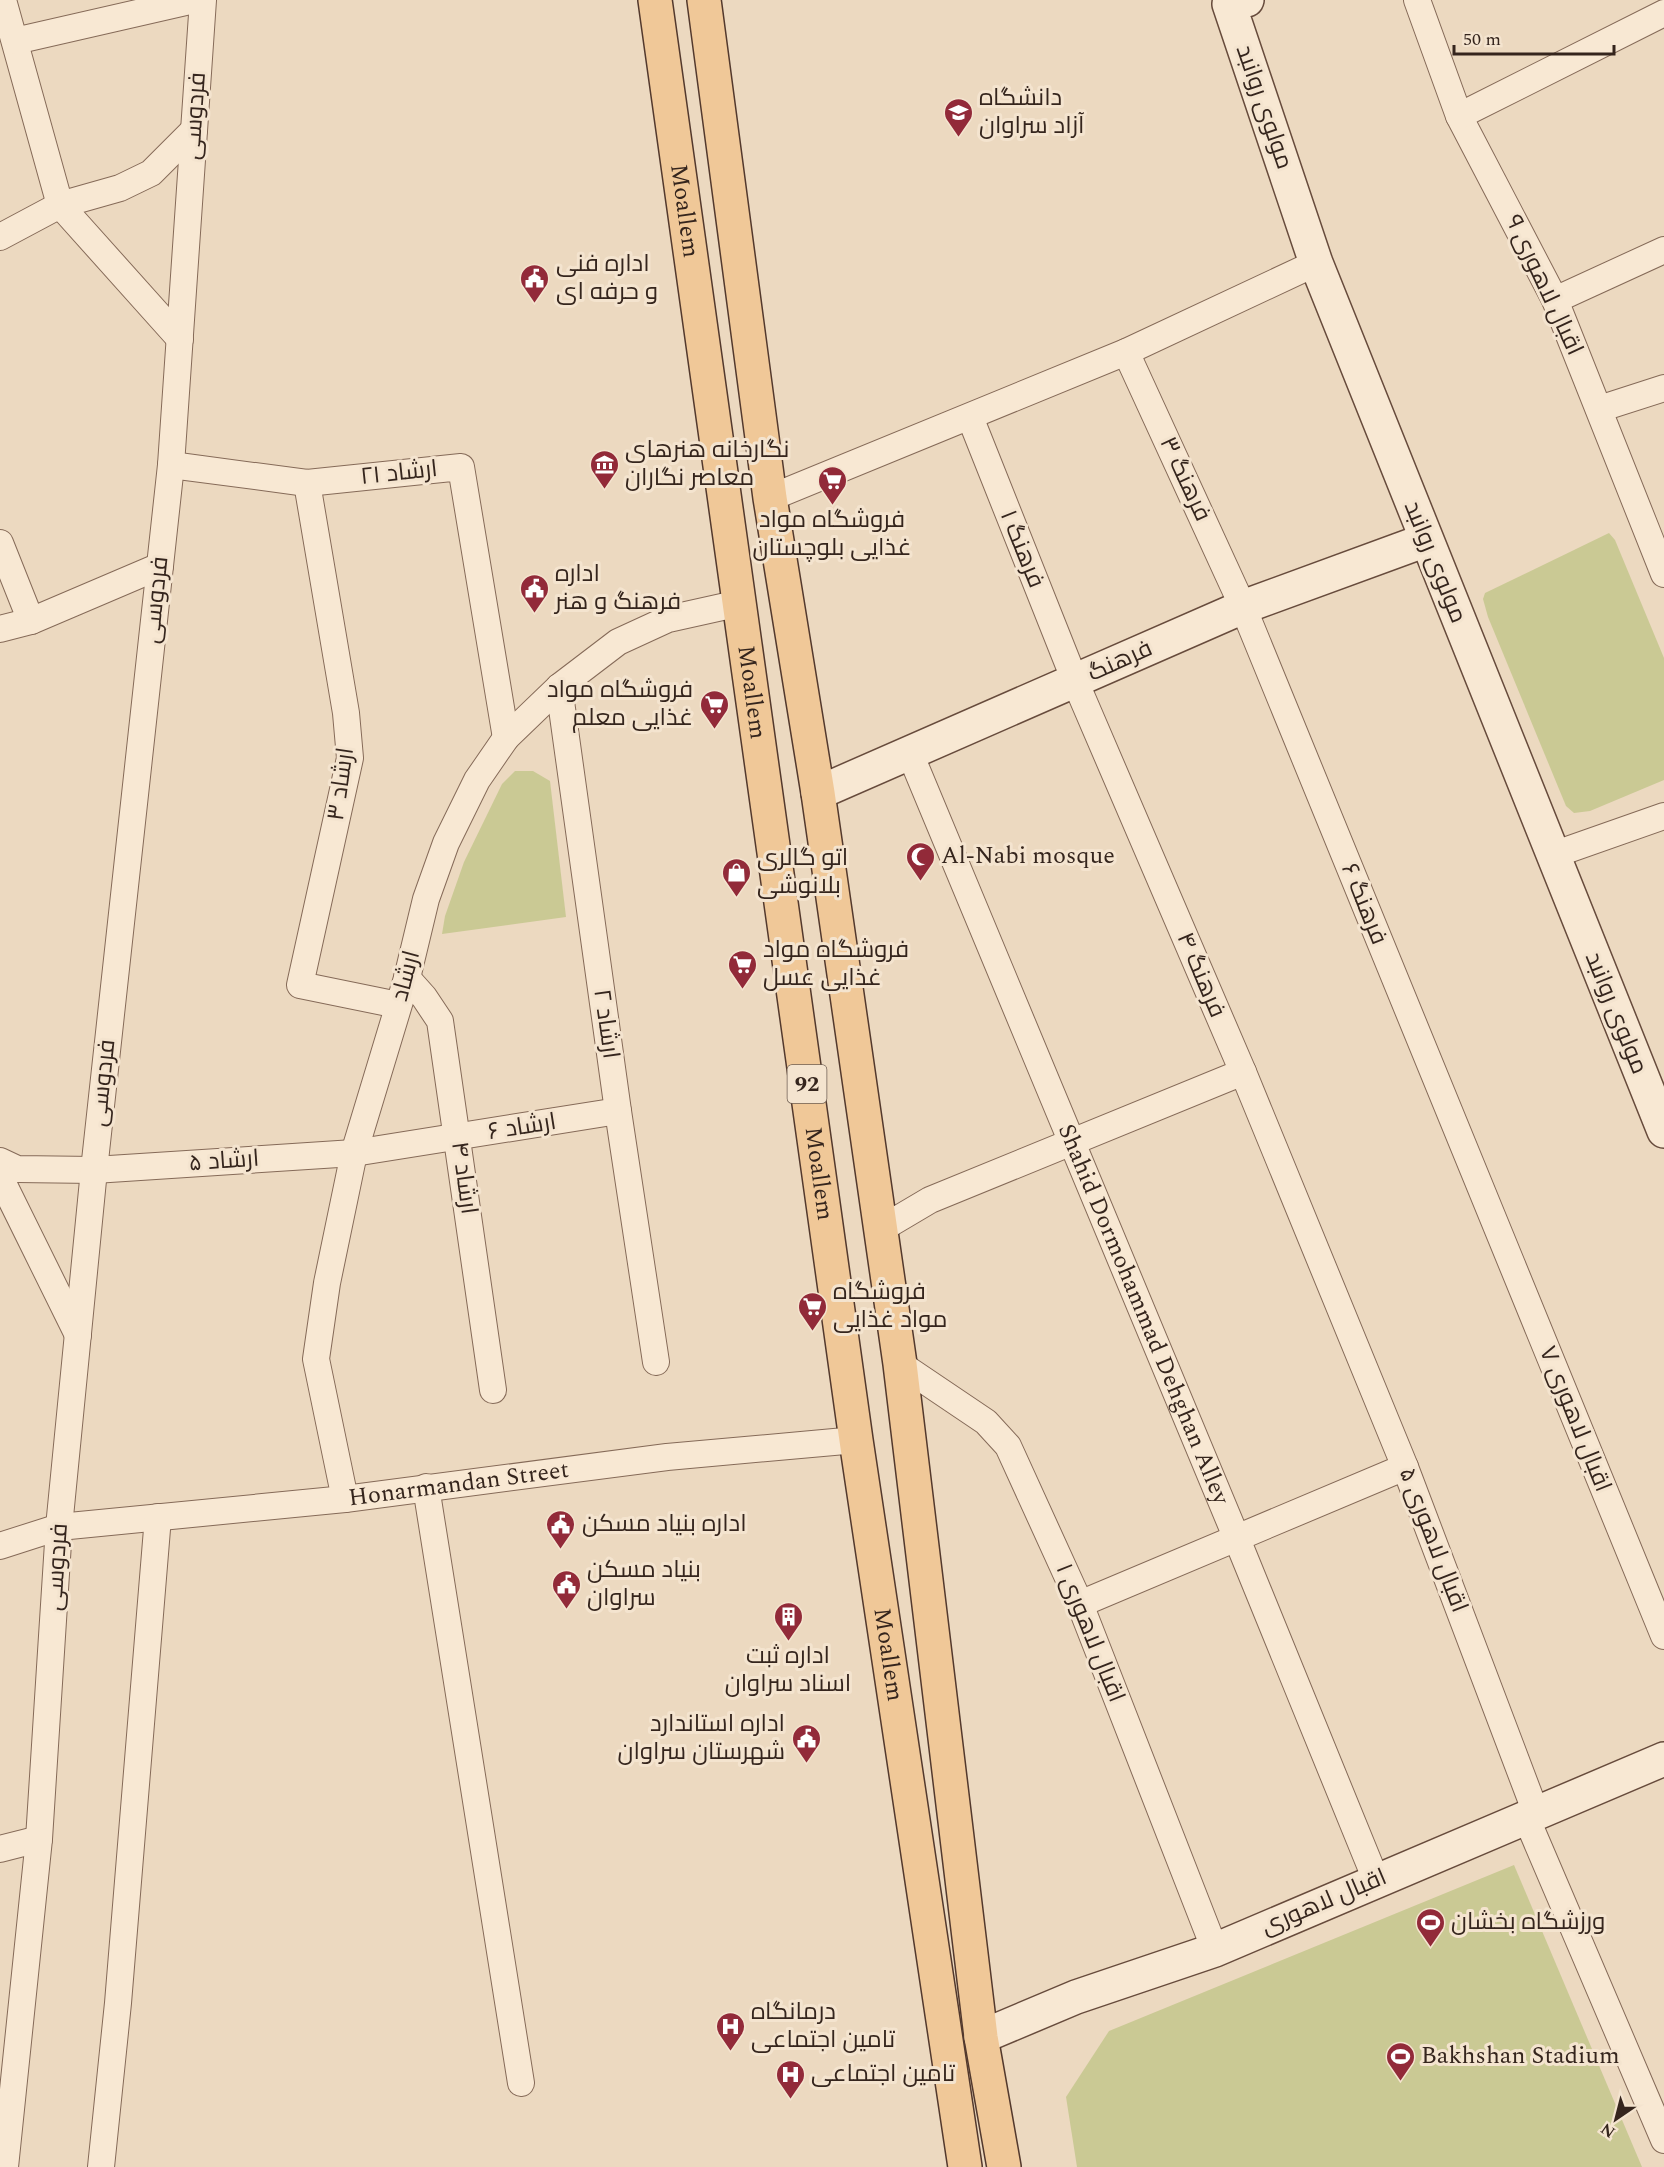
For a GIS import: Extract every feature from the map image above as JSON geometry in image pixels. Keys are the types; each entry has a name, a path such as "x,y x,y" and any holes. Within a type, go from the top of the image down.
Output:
{"main road":[{"name":"Moallem","path":"655,0 856,1440 965,2167"},
{"name":"Moallem","path":"704,0 770,498 818,792 900,1364 981,2037 1004,2167"},
{"path":"768,798 818,792"}],"street":[{"path":"3,0 60,205 180,339"},
{"path":"15,41 194,0"},
{"name":"فردوسی","path":"5,2167 39,1839 59,1527 94,1170 171,465 203,0"},
{"name":"اقبال لاهوری ۹","path":"1417,0 1459,116 1556,300 1599,409 1658,539 1664,574"},
{"path":"1660,0 1664,8"},
{"name":"مولوی روانبد","path":"1235,1 1316,263 1664,1131"},
{"path":"1459,116 1664,14"},
{"path":"0,237 60,205 120,188 151,173 194,130"},
{"path":"1556,300 1664,250"},
{"path":"770,498 1126,352 1316,263"},
{"name":"فرهنگ ۳","path":"1126,352 1243,607"},
{"path":"1599,409 1664,388"},
{"name":"فرهنگ ۱","path":"970,417 1075,681"},
{"name":"ارشاد ۲۱","path":"171,465 307,483 461,467 506,738"},
{"name":"ارشاد ۳","path":"307,483 346,713 350,758 300,985 398,1005"},
{"name":"فرهنگ","path":"818,792 1243,607 1426,540"},
{"path":"0,543 32,621"},
{"path":"0,629 32,621 160,566"},
{"name":"ارشاد","path":"345,1498 316,1359 327,1283 354,1153 406,978 426,899 446,843 477,780 506,738 560,687 618,642 668,619 740,603"},
{"name":"فرهنگ ۶","path":"1243,607 1486,1201"},
{"name":"فرهنگ ۴","path":"1075,681 1243,1072 1324,1270"},
{"name":"ارشاد ۲","path":"560,687 618,1111 656,1362"},
{"name":"Shahid Dormohammad Dehghan Alley","path":"909,751 1237,1539 1376,1880"},
{"path":"1553,855 1664,816"},
{"name":"ارشاد ۴","path":"406,978 424,997 440,1021 493,1390"},
{"path":"881,1229 930,1200 1243,1072"},
{"name":"ارشاد ۶","path":"354,1153 618,1111"},
{"name":"ارشاد ۵","path":"0,1161 17,1169 94,1170 354,1153"},
{"path":"0,1177 78,1337"},
{"name":"اقبال لاهوری ۷","path":"1486,1201 1664,1636"},
{"name":"اقبال لاهوری ۵","path":"1324,1270 1405,1467 1531,1815 1664,2140"},
{"name":"اقبال لاهوری ۱","path":"900,1364 986,1422 1008,1446 1080,1604 1215,1950"},
{"name":"Honarmandan Street","path":"0,1546 59,1527 345,1498 667,1457 856,1440"},
{"path":"1080,1604 1405,1467"},
{"path":"426,1487 521,2083"},
{"path":"101,2167 118,2003 158,1517"},
{"name":"اقبال لاهوری","path":"981,2037 1076,1997 1215,1950 1664,1759"},
{"path":"0,1849 39,1839"}],"shaded area":[{"path":"1609,533 1615,540 1664,658 1664,780 1590,811 1574,813 1566,806 1488,617 1483,599 1485,593"},
{"path":"515,771 533,771 550,781 566,917 442,934 445,916 464,862 502,784"},
{"name":"ورزشگاه بخشان","path":"1514,1865 1642,2167 1077,2167 1066,2097 1109,2031"}],"place":[{"name":"دانشگاه آزاد سراوان","path":"958,138"},
{"name":"اداره فنی و حرفه ای","path":"535,304"},
{"name":"نگارخانه هنرهای معاصر نگاران","path":"604,490"},
{"name":"فروشگاه مواد غذایی بلوچستان","path":"832,506"},
{"name":"اداره فرهنگ و هنر","path":"534,614"},
{"name":"فروشگاه مواد غذایی معلم","path":"714,730"},
{"name":"Al-Nabi mosque","path":"920,882"},
{"name":"اتو گالری بلانوشی","path":"736,898"},
{"name":"فروشگاه مواد غذایی عسل","path":"742,990"},
{"name":"فروشگاه مواد غذایی","path":"812,1332"},
{"name":"اداره بنیاد مسکن","path":"561,1550"},
{"name":"بنیاد مسکن سراوان","path":"566,1610"},
{"name":"اداره ثبت اسناد سراوان","path":"788,1642"},
{"name":"اداره استاندارد شهرستان سراوان","path":"806,1764"},
{"name":"ورزشگاه بخشان","path":"1430,1948"},
{"name":"درمانگاه تامین اجتماعی","path":"730,2052"},
{"name":"Bakhshan Stadium","path":"1400,2082"},
{"name":"تامین اجتماعی","path":"790,2100"}]}
